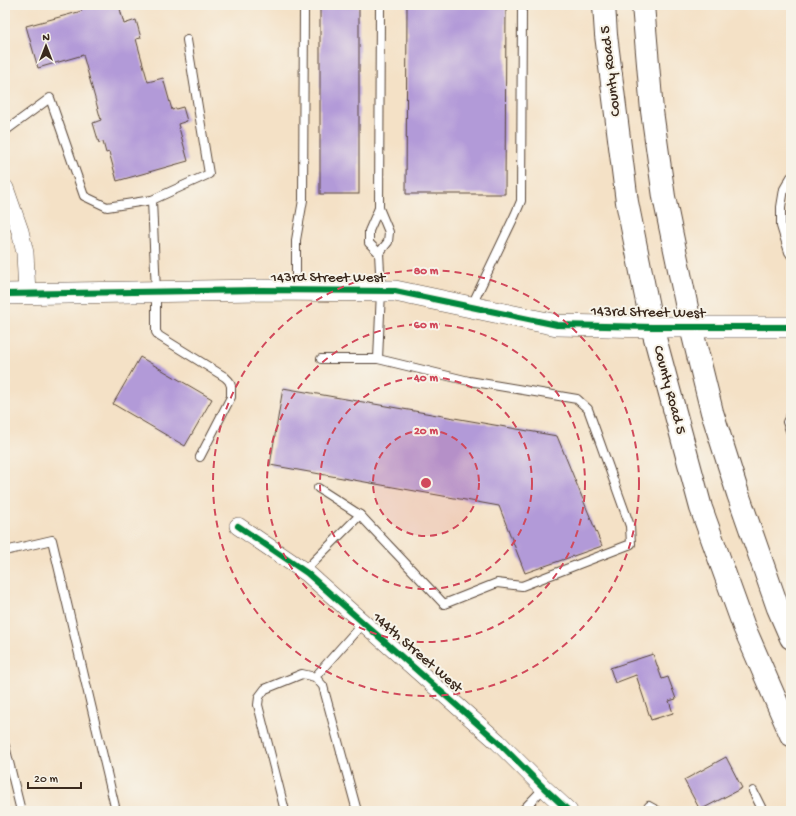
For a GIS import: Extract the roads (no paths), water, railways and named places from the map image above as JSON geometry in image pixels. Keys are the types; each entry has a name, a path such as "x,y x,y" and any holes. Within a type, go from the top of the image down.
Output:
{"main road":[{"name":"County Road 5","path":"604,5 606,35 627,202 652,327 701,508 744,627 791,735"},
{"path":"643,5 652,111 664,196 691,327 712,412 736,487 778,608 791,638"}],"street":[{"path":"5,188 20,231 25,253 27,294"},
{"name":"143rd Street West","path":"5,294 396,291 557,325 791,327"},
{"name":"144th Street West","path":"238,526 304,571 498,742 569,811"}],"lane":[{"path":"296,291 296,240 303,200 304,5"},
{"path":"378,359 380,253 388,242 388,232 379,208 380,5"},
{"path":"471,307 521,201 522,5"},
{"path":"5,131 50,98 84,196 107,207 152,200 209,174 187,40"},
{"path":"791,177 784,189 781,208 781,226 791,255"},
{"path":"152,200 156,292 156,332 159,336 225,377 229,380 231,386 231,397 200,457"},
{"path":"379,208 369,231 369,243 380,253"},
{"path":"318,488 360,515 444,604 497,583 522,586 631,544 630,526 588,409 577,399 469,381 378,359 320,359"},
{"path":"791,415 787,422 791,433"},
{"path":"304,571 360,515"},
{"path":"5,551 52,540 116,811"},
{"path":"315,677 363,623"},
{"path":"286,811 258,705 259,697 265,689 302,674 315,677 323,686 357,811"},
{"path":"5,746 21,811"},
{"path":"522,811 544,788"},
{"path":"753,791 763,811"},
{"path":"645,811 649,806 658,811"}]}
